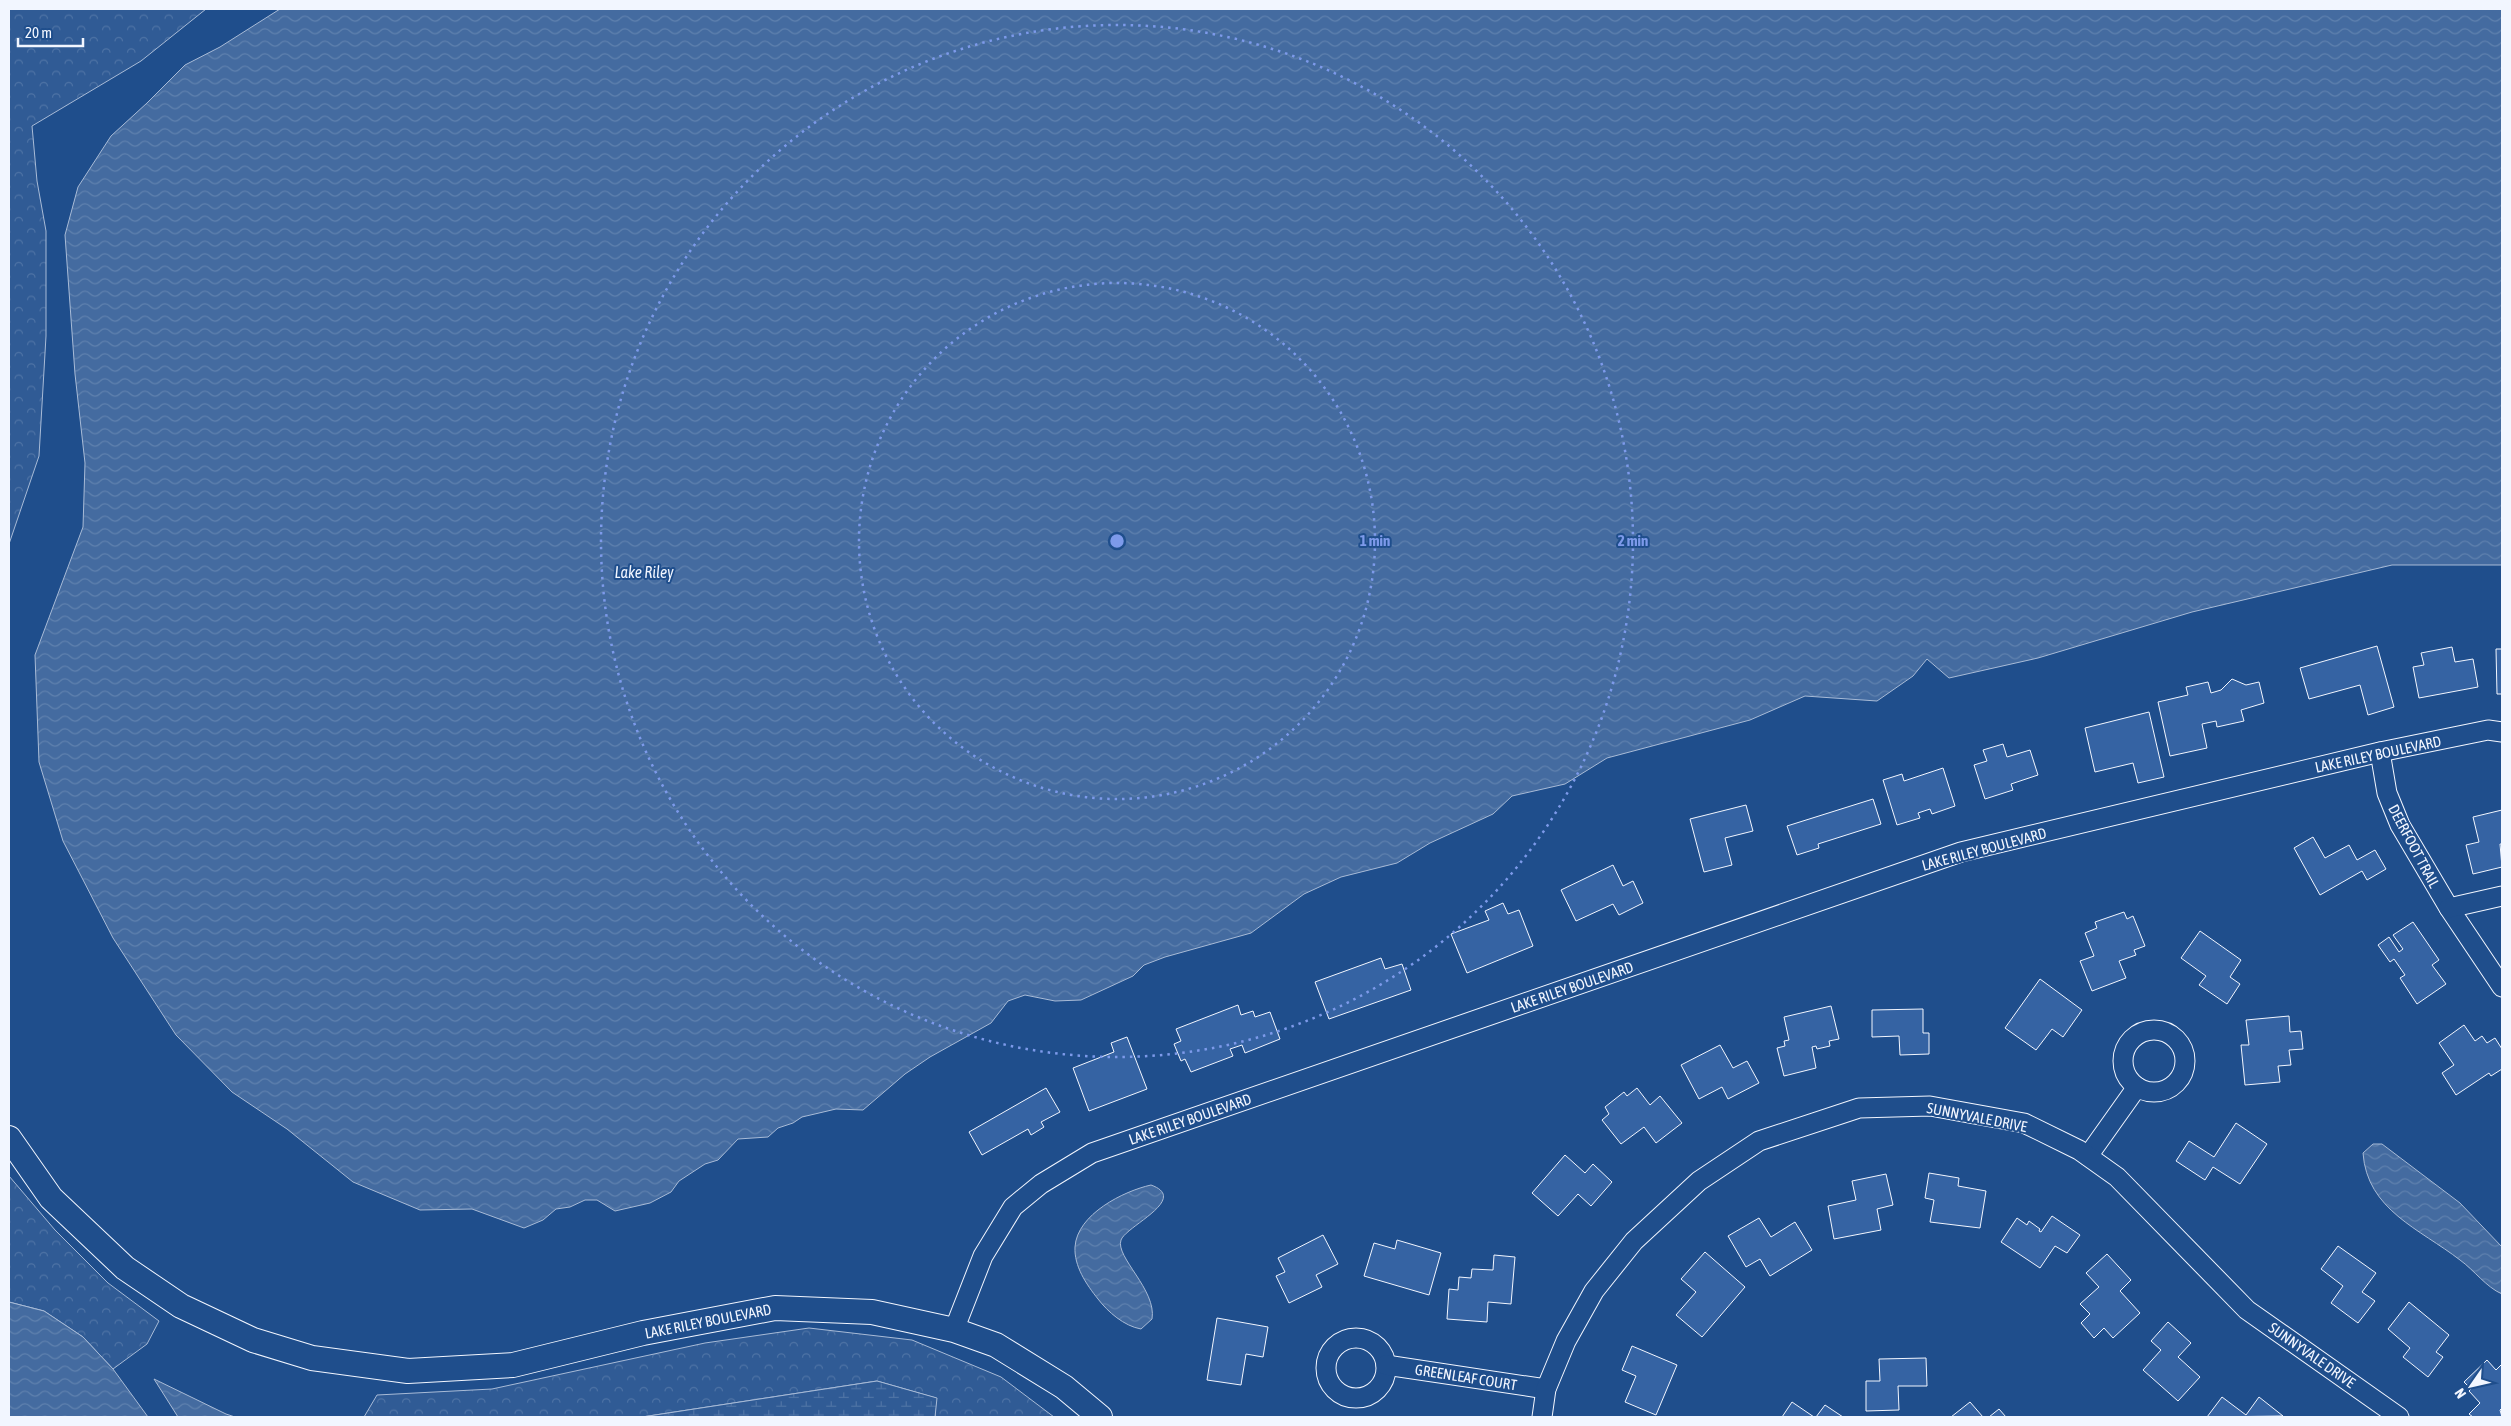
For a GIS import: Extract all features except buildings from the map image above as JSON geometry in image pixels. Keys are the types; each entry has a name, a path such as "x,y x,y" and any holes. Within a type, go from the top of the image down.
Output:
{"street":[{"name":"LAKE RILEY BOULEVARD","path":"9,1138 51,1198 125,1268 181,1306 253,1340 312,1358 408,1372 513,1365 643,1333 775,1308 872,1312 954,1330 983,1256 1013,1207 1041,1184 1092,1153 1961,852 2380,752 2488,730 2502,732"},
{"name":"DEERFOOT TRAIL","path":"2380,752 2387,793 2400,825 2449,908 2502,987"},
{"path":"2449,908 2502,896"},
{"path":"2088,1156 2137,1087"},
{"name":"SUNNYVALE DRIVE","path":"1542,1417 1546,1389 1566,1341 1594,1291 1634,1241 1699,1181 1759,1141 1859,1108 1930,1106 2024,1122 2088,1156 2117,1177 2247,1310 2399,1417"},
{"path":"954,1330 996,1345 1064,1387 1100,1417"},
{"name":"GREENLEAF COURT","path":"1386,1364 1546,1389"}],"green space":[{"path":"9,9 206,9 141,61 32,126 37,181 46,231 46,336 39,456 9,544"},
{"path":"9,1176 55,1230 108,1283 159,1321 147,1344 113,1369 83,1337 44,1311 9,1302"},
{"path":"809,1328 912,1340 1001,1377 1054,1417 935,1417 936,1398 877,1381 642,1417 364,1417 377,1395 492,1389 705,1343"},
{"path":"877,1381 937,1398 935,1417 642,1417"}],"water":[{"name":"Lake Riley","path":"280,9 2502,9 2502,565 2392,565 2192,612 2038,658 1949,678 1927,659 1913,676 1877,701 1805,696 1750,720 1607,758 1565,784 1512,796 1493,814 1430,843 1397,863 1341,877 1304,894 1251,933 1165,957 1144,965 1133,976 1081,1000 1055,1001 1025,995 1008,1001 991,1023 930,1057 905,1074 863,1110 836,1109 802,1117 793,1123 778,1128 768,1137 738,1139 718,1160 705,1164 679,1181 671,1192 650,1203 615,1211 597,1200 585,1200 570,1207 556,1209 543,1220 524,1228 472,1209 420,1210 353,1182 287,1129 232,1092 176,1035 113,938 63,841 39,762 35,655 83,527 85,463 75,374 65,235 78,187 111,136 185,65 220,47"},
{"path":"2373,1144 2382,1144 2460,1203 2502,1247 2502,1294 2460,1260 2413,1228 2385,1204 2374,1189 2367,1173 2363,1153"},
{"path":"1151,1185 1161,1191 1163,1198 1160,1205 1125,1234 1121,1240 1124,1255 1143,1286 1152,1308 1152,1319 1141,1329 1117,1318 1098,1299 1085,1281 1079,1268 1076,1261 1075,1247 1078,1235 1084,1224 1093,1214 1128,1193"},
{"path":"9,1302 44,1311 83,1337 113,1369 148,1417 9,1417"},
{"path":"154,1379 226,1414 235,1417 178,1417"}]}
